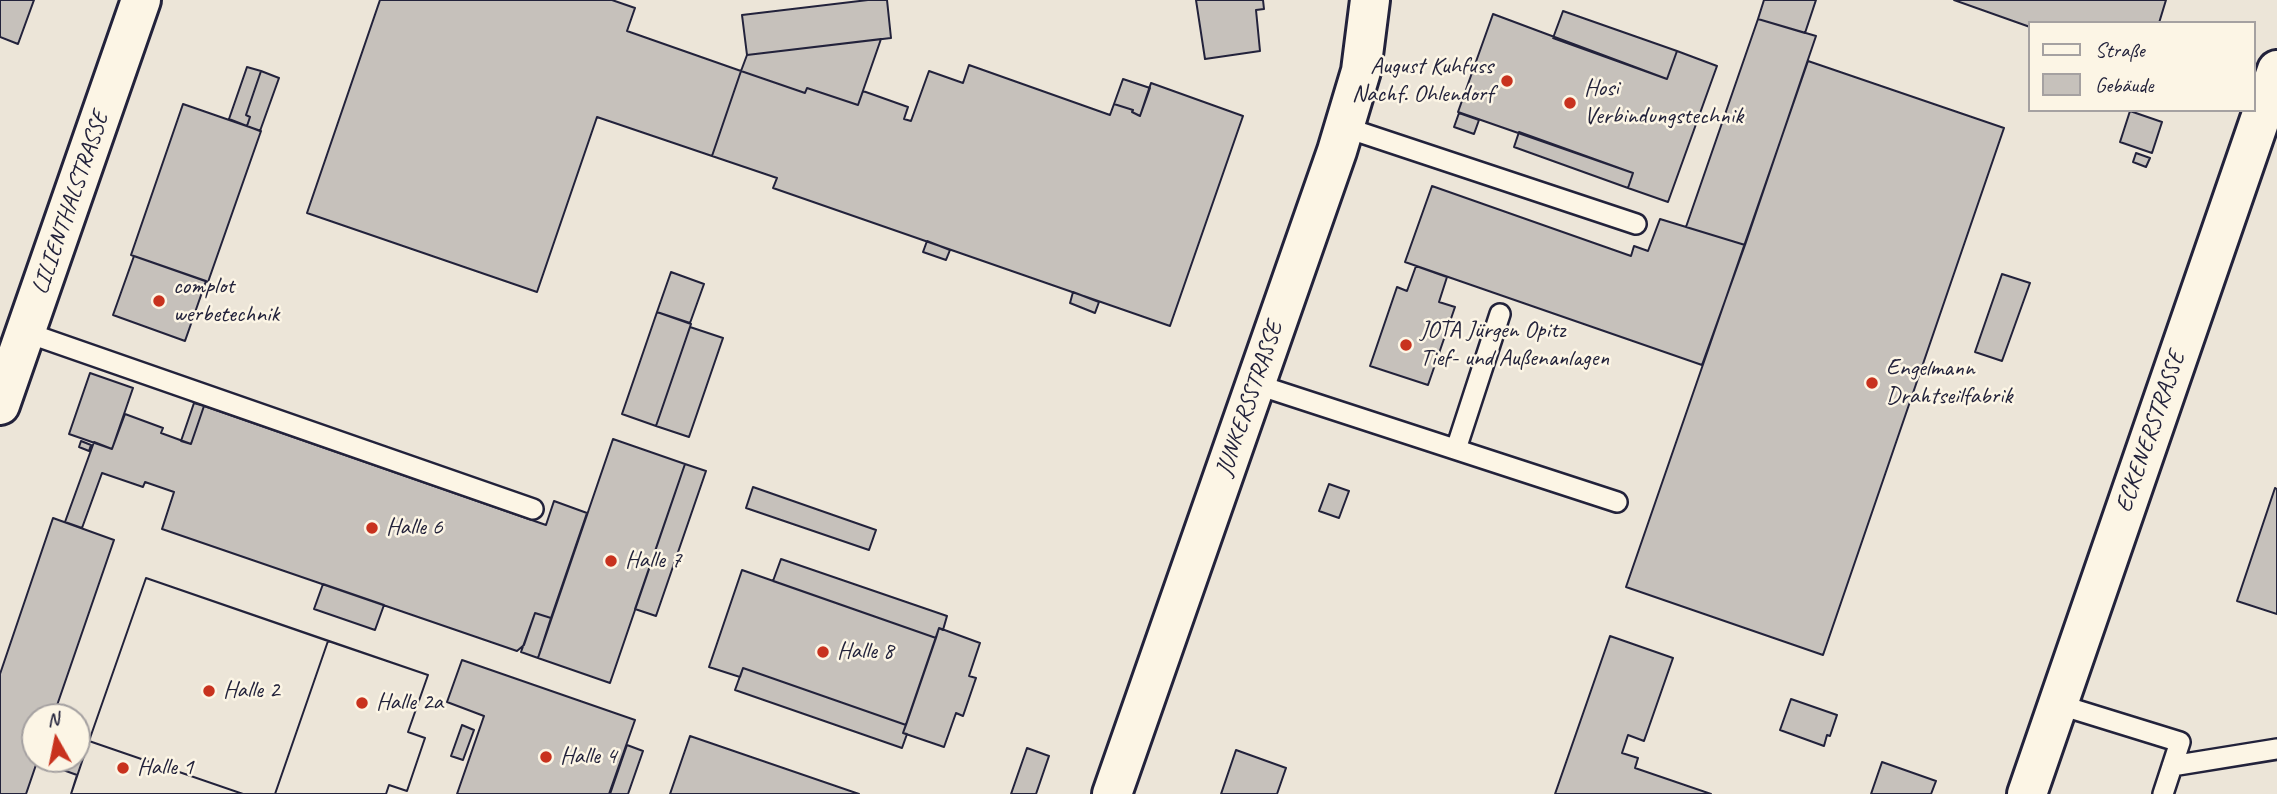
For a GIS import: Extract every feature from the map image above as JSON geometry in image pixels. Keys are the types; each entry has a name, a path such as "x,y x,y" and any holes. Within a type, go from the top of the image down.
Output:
{"street":[{"name":"LILIENTHALSTRASSE","path":"0,405 141,0"},
{"name":"JUNKERSSTRASSE","path":"1112,794 1344,127 1361,71 1370,0"},
{"name":"ECKENERSTRASSE","path":"2027,794 2277,70"}],"lane":[{"path":"1344,127 1636,223"},
{"path":"1456,449 1500,314"},
{"path":"25,332 533,509"},
{"path":"1255,384 1617,502"},
{"path":"2057,704 2180,741 2163,794"},
{"path":"2172,766 2277,749"}],"shaded area":[{"path":"0,0 2277,0 2277,794 0,794"}],"building":[{"path":"0,0 34,0 18,44 0,37"},
{"path":"380,0 612,0 635,8 627,31 741,71 712,156 597,117 537,292 307,213"},
{"path":"887,0 891,38 747,55 742,15"},
{"path":"1196,0 1263,0 1264,9 1256,10 1260,51 1205,59"},
{"path":"1764,0 1816,0 1805,33 1758,19"},
{"path":"1954,0 2166,0 2160,21 2028,21 2028,26"},
{"path":"1563,11 1677,51 1667,79 1553,38"},
{"path":"1493,14 1667,79 1677,51 1717,66 1668,202 1628,188 1633,173 1458,112"},
{"path":"1758,19 1816,36 1745,245 1686,227"},
{"path":"881,39 858,105 807,88 805,93 741,71 747,55"},
{"path":"1808,61 2004,128 1823,655 1626,587"},
{"path":"969,65 1110,115 1114,104 1133,110 1132,112 1140,116 1151,83 1243,116 1170,326 773,188 777,178 712,156 741,71 805,93 807,88 858,105 863,91 908,107 904,119 911,121 929,71 963,83"},
{"path":"247,67 261,71 246,115 250,117 247,126 229,119"},
{"path":"261,71 279,78 260,131 247,126 250,117 246,115"},
{"path":"1123,79 1150,88 1140,116 1132,112 1133,110 1114,104"},
{"path":"183,104 261,131 208,282 131,255"},
{"path":"2130,112 2162,122 2152,153 2120,142"},
{"path":"1459,113 1479,120 1474,134 1454,127"},
{"path":"1519,132 1633,173 1628,188 1514,147"},
{"path":"2136,153 2150,158 2146,167 2133,162"},
{"path":"1432,186 1631,256 1634,246 1648,251 1660,219 1745,245 1702,365 1405,262"},
{"path":"927,241 950,250 946,260 923,252"},
{"path":"134,256 206,281 185,341 113,315"},
{"path":"1416,266 1447,277 1439,302 1455,307 1428,385 1370,366 1397,287 1407,291"},
{"path":"671,272 704,284 690,323 657,312"},
{"path":"2002,274 2030,283 2002,361 1975,352"},
{"path":"1073,292 1099,302 1095,313 1070,303"},
{"path":"657,312 691,324 656,426 622,414"},
{"path":"690,327 723,338 689,437 656,426"},
{"path":"90,373 133,388 112,449 69,434"},
{"path":"194,403 204,406 191,444 181,441"},
{"name":"Halle 6","path":"204,406 546,525 554,501 587,513 551,618 535,613 524,645 517,651 162,529 174,492 145,482 143,487 102,473 82,528 65,522 94,442 112,449 125,414 163,428 161,433 191,444"},
{"name":"Halle 7","path":"613,439 685,464 610,683 538,658"},
{"path":"81,441 91,445 89,451 79,447"},
{"path":"685,464 706,471 656,616 635,609"},
{"path":"1329,484 1349,491 1339,518 1319,511"},
{"path":"753,487 876,530 869,550 746,508"},
{"path":"2275,488 2277,489 2277,614 2237,601"},
{"path":"53,518 114,540 58,703 21,703 21,773 33,773 26,794 0,794 0,674"},
{"path":"781,559 947,616 943,630 939,628 936,638 773,581"},
{"name":"Halle 8","path":"742,570 936,638 906,725 743,668 740,677 709,667"},
{"name":"Halle 2","path":"146,578 328,641 275,794 243,794 91,742"},
{"name":"Halle 2","path":"146,578 428,675 408,732 425,738 407,791 389,785 386,794 71,794 77,775 71,773 91,773 91,735"},
{"path":"323,584 384,605 375,630 314,609"},
{"path":"535,613 551,618 538,658 521,652"},
{"path":"939,628 980,643 969,676 976,678 963,716 956,713 944,747 903,733"},
{"path":"1610,636 1673,658 1644,741 1628,735 1622,753 1638,758 1635,768 1711,794 1555,794"},
{"name":"Halle 2a","path":"328,641 428,675 408,732 425,738 407,791 389,785 386,794 275,794"},
{"name":"Halle 4","path":"462,660 635,720 609,794 457,794 484,716 447,702"},
{"path":"743,668 906,725 903,733 907,734 902,748 735,690"},
{"path":"1791,699 1837,715 1824,746 1780,730"},
{"path":"462,725 474,730 463,760 451,756"},
{"path":"690,736 859,794 670,794"},
{"name":"Halle 1","path":"91,742 243,794 71,794 78,773 91,773"},
{"path":"627,745 643,751 628,794 610,794"},
{"path":"1027,748 1049,756 1036,794 1011,794"},
{"path":"1236,750 1286,768 1277,794 1221,794"},
{"path":"1882,762 1936,781 1931,794 1871,794"}],"place":[{"name":"August Kuhfuss Nachf. Ohlendorf","path":"1507,81"},
{"name":"Hosi Verbindungstechnik","path":"1570,103"},
{"name":"complot werbetechnik","path":"159,301"},
{"name":"JOTA Jürgen Opitz Tief- und Außenanlagen","path":"1406,345"},
{"name":"Engelmann Drahtseilfabrik","path":"1872,383"},
{"name":"Halle 6","path":"372,528"},
{"name":"Halle 7","path":"611,561"},
{"name":"Halle 8","path":"823,652"},
{"name":"Halle 2","path":"209,691"},
{"name":"Halle 2a","path":"362,703"},
{"name":"Halle 4","path":"546,757"},
{"name":"Halle 1","path":"123,768"}]}
